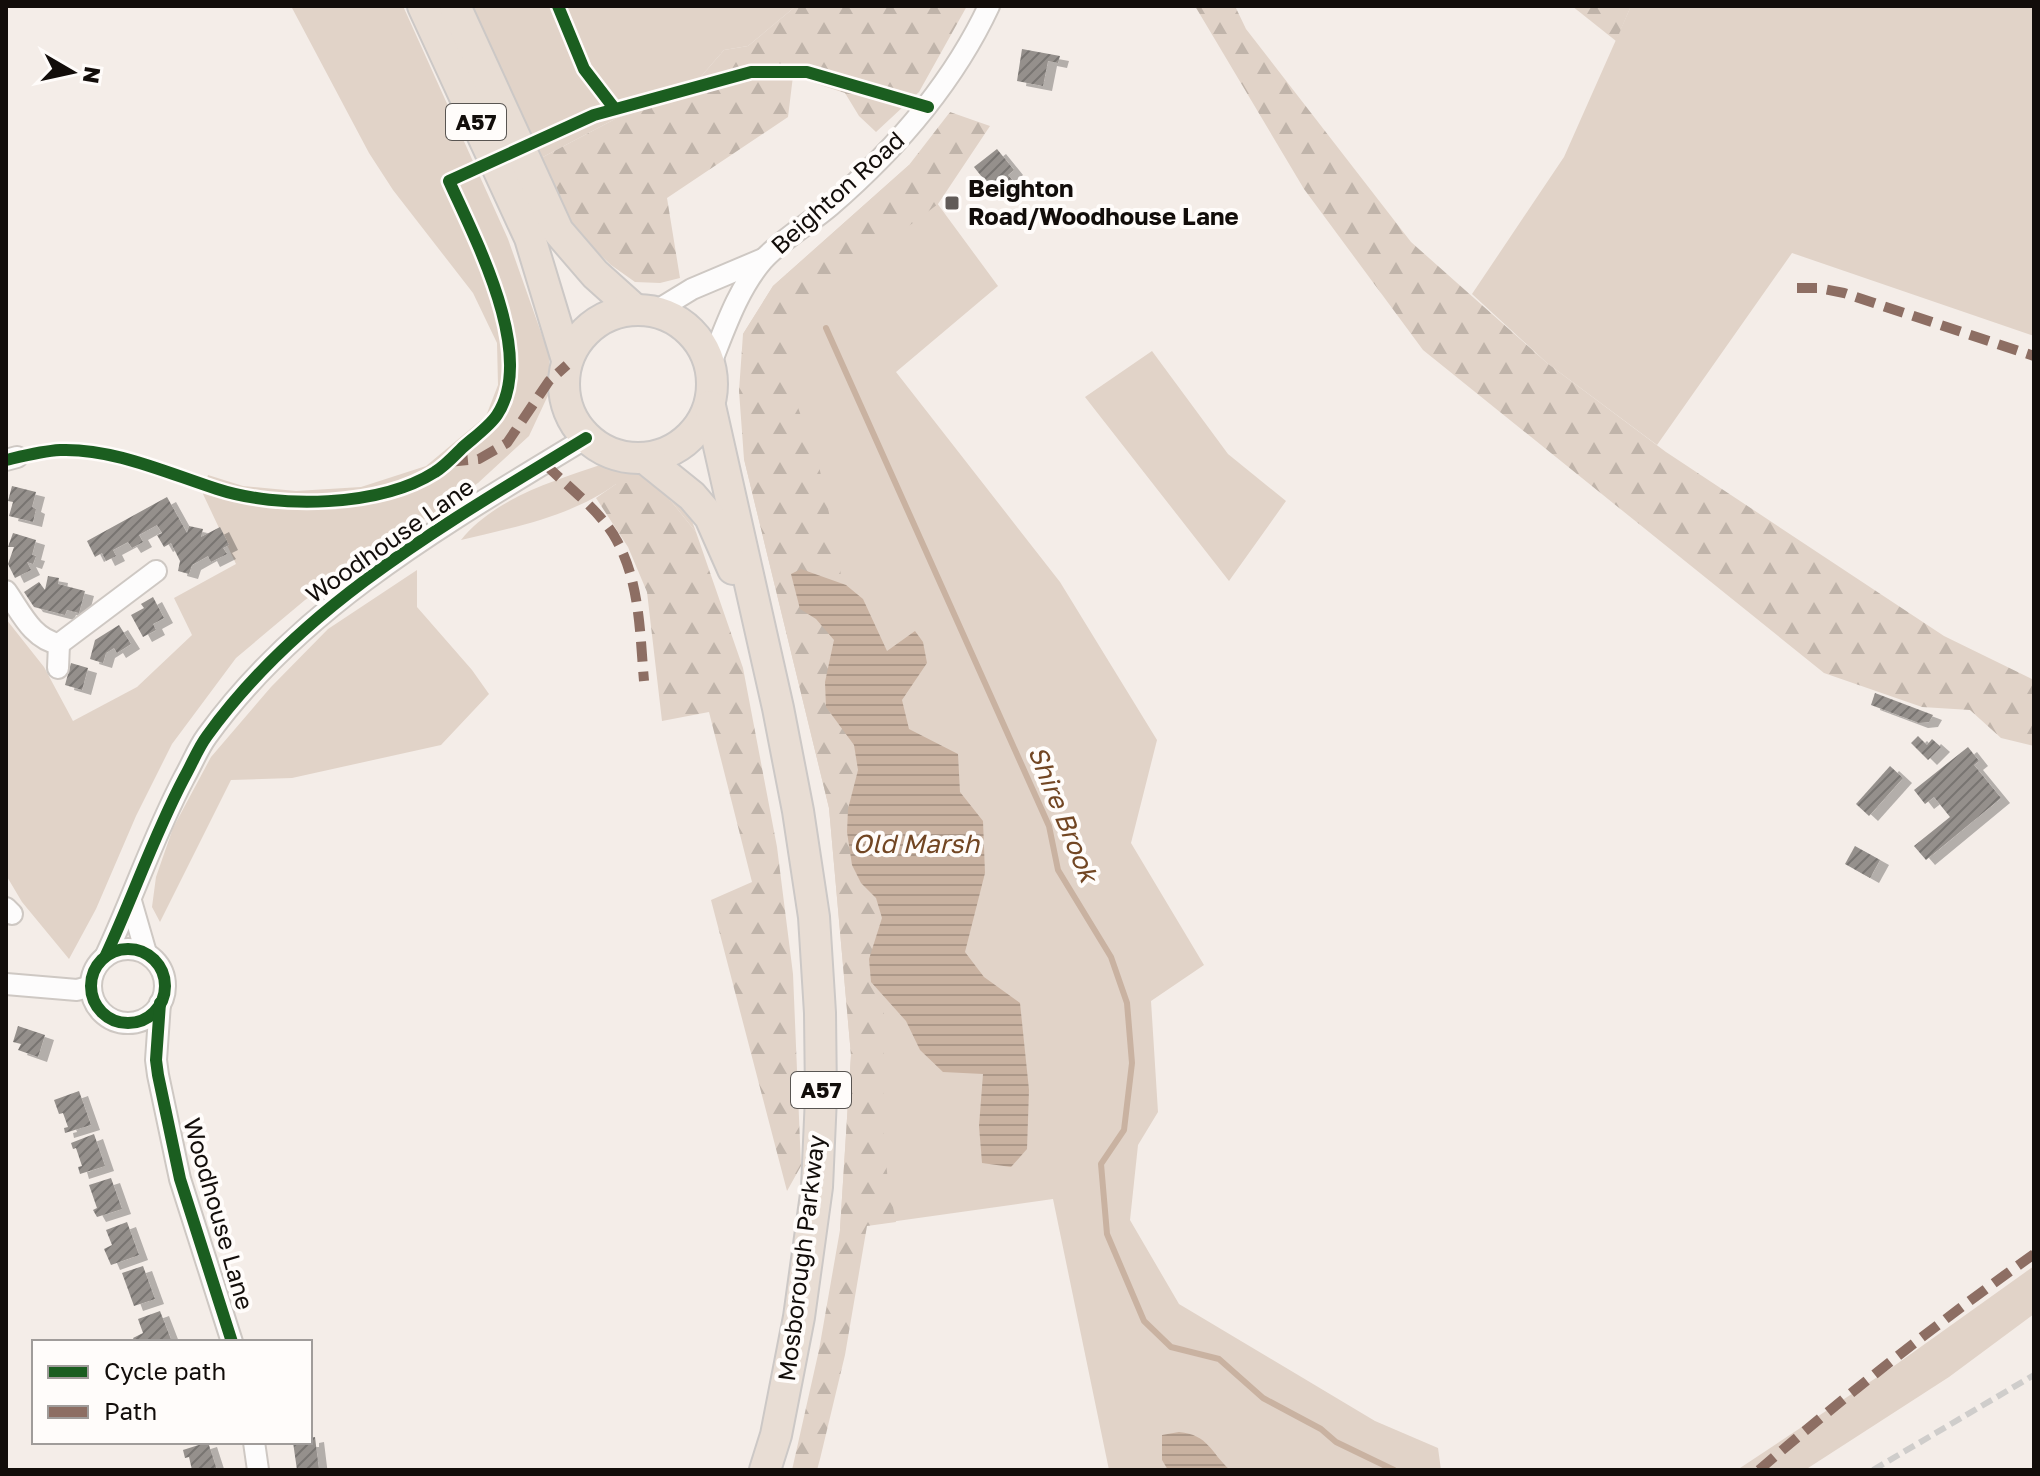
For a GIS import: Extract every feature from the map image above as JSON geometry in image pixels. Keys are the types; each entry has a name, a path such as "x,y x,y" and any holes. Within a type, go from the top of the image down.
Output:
{"highway":[{"name":"A57","path":"423,6 530,238 567,360"},
{"name":"A57","path":"455,6 558,231 595,274 645,310"},
{"path":"645,310 688,328 704,349 711,363 713,389 710,406 699,429 683,444 660,456 646,459 620,457 602,451 586,438 570,414 563,389 567,360 580,337 598,320 645,310"},
{"name":"Mosborough Parkway","path":"710,406 778,708 814,917 821,1097 817,1187 799,1317 776,1435 765,1470"},
{"name":"Mosborough Parkway","path":"646,459 692,496 710,517 757,618"}],"street":[{"name":"Beighton Road","path":"711,363 743,288 765,259 830,206 895,146 947,81 975,36 989,6"},
{"name":"Beighton Road","path":"645,310 765,259"},
{"name":"Woodhouse Lane","path":"106,955 163,818 206,737 267,665 323,614 390,563 481,502 586,438"},
{"path":"6,591 36,635 47,642 59,644 156,571"},
{"path":"58,668 59,644"},
{"path":"131,901 146,953"},
{"path":"127,948 146,953 156,961 165,986 153,1013 132,1023 108,1017 98,1009 91,986 93,973 106,955 127,948"},
{"path":"6,984 77,990 91,986"},
{"name":"Woodhouse Lane","path":"160,1003 156,1060 180,1179 231,1340"},
{"name":"Woodhouse Lane","path":"132,1023 156,1060"},
{"path":"254,1444 258,1470"}],"green space":[{"path":"291,6 403,6 508,239 549,355 551,389 529,436 478,483 305,600 236,658 172,744 136,816 96,909 69,959 22,902 6,875 6,619 44,667 73,721 137,687 192,635 174,598 236,564 203,494 208,475 243,486 296,491 361,487 426,466 486,416 498,385 497,343 473,293 393,190 369,153"},
{"path":"472,6 796,6 748,46 724,50 685,95 617,118 541,158"},
{"path":"796,6 967,6 919,92 876,132 859,116 845,93 793,76 788,117 667,198 680,278 660,283 635,282 611,265 572,228 541,158 617,118 685,95 724,50 748,46"},
{"path":"1195,6 1235,6 1246,29 1411,242 1547,363 1666,452 1944,636 2034,680 2034,746 2001,738 1970,710 1922,707 1824,673 1423,350 1304,189"},
{"path":"1572,6 1631,6 1616,41"},
{"path":"1631,6 2034,6 2034,336 1792,253 1657,445 1547,363 1472,294 1564,157"},
{"path":"950,112 990,126 938,204 815,297 791,338 791,388 819,466 840,565 849,700 884,979 883,1130 896,1222 867,1226 845,1355 817,1470 792,1470 819,1350 840,1230 851,1055 829,808 744,459 739,391 743,334 773,286 909,165"},
{"path":"909,165 998,286 896,372 1060,582 1157,740 1131,843 1204,965 1151,1001 1158,1112 1138,1145 1130,1220 1179,1304 1375,1421 1438,1448 1441,1470 1109,1470 1053,1199 840,1229 851,1055 829,808 744,459 743,334 773,286"},
{"path":"1152,351 1228,454 1286,501 1229,581 1085,397"},
{"path":"603,464 639,468 687,507 696,532 671,501 616,484 561,513 461,540 475,525 508,502 545,484"},
{"path":"636,482 671,501 696,532 743,668 777,847 793,974 801,1166 787,1191 711,900 752,882 709,712 662,721 647,592 628,547 596,498 616,484"},
{"path":"417,570 417,607 489,694 441,745 292,778 231,780 160,922 152,907 156,877 173,828 211,757 271,687 328,629"},
{"path":"2034,1266 2034,1314 1949,1377 1805,1470 1737,1470 1894,1366"}],"water":[{"name":"Old Marsh","path":"801,569 846,585 863,599 887,651 915,631 923,642 927,663 902,700 909,729 958,754 960,792 983,821 985,873 965,952 984,977 1020,1003 1029,1090 1027,1149 1011,1167 982,1163 979,1126 983,1074 943,1072 920,1050 906,1021 871,982 869,959 882,918 876,898 861,883 852,865 847,832 848,809 858,770 854,745 826,707 825,682 834,640 816,619 800,609 791,574"},
{"path":"1179,1432 1203,1441 1230,1470 1168,1470 1162,1460 1162,1435"}],"building":[{"path":"1022,49 1060,56 1058,63 1048,61 1043,86 1017,81"},
{"path":"997,149 1014,170 1008,175 1014,182 1004,190 1000,185 993,191 974,167"},
{"path":"12,486 36,492 32,507 36,509 33,522 9,516 13,502 8,501"},
{"path":"167,497 187,533 189,526 203,529 201,537 220,527 229,545 223,548 227,554 211,562 208,556 192,565 189,574 178,571 180,561 171,543 164,547 157,535 162,533 157,525 139,535 143,542 132,548 128,542 113,550 116,556 106,561 102,553 95,557 87,541"},
{"path":"13,533 36,540 33,564 27,562 31,570 15,578 8,564 14,547 8,547"},
{"path":"48,576 59,578 58,584 85,591 79,613 67,610 65,615 34,607 24,592 39,582 45,590"},
{"path":"153,597 164,618 153,624 156,630 143,637 131,615 144,608 141,604"},
{"path":"119,625 131,644 117,653 114,648 106,653 103,663 90,659 95,640"},
{"path":"71,663 88,668 82,690 65,685"},
{"path":"1875,693 1933,715 1929,722 1919,723 1871,705"},
{"path":"1918,736 1927,745 1932,739 1941,747 1928,760 1911,743"},
{"path":"1968,747 1979,761 1974,765 2001,798 1926,860 1914,846 1950,817 1934,797 1925,804 1914,790"},
{"path":"1890,766 1903,778 1869,816 1856,804"},
{"path":"1855,846 1880,860 1870,878 1845,864"},
{"path":"18,1026 45,1035 38,1057 18,1050 21,1044 13,1042"},
{"path":"79,1091 91,1125 65,1133 64,1128 68,1127 54,1100"},
{"path":"94,1134 105,1166 80,1174 78,1167 82,1166 71,1143"},
{"path":"111,1178 122,1209 97,1217 89,1185"},
{"path":"127,1222 139,1255 111,1265 104,1249 112,1245 106,1230"},
{"path":"143,1266 155,1299 134,1306 122,1273"},
{"path":"160,1311 171,1340 134,1340 143,1333 138,1319"},
{"path":"315,1437 319,1470 297,1470 293,1444 312,1444 312,1438"},
{"path":"209,1444 217,1470 192,1470 189,1457 185,1458 183,1450"}],"waterway":[{"name":"Shire Brook","path":"826,328 1049,826 1058,870 1111,957 1127,1003 1132,1063 1124,1130 1101,1164 1107,1234 1144,1321 1171,1347 1219,1359 1263,1398 1321,1429 1336,1442 1394,1470"}],"railway":[{"path":"1873,1470 2034,1375"}],"marked path":[{"path":"1797,288 1844,293 2034,356"},
{"path":"448,462 479,459 507,443 549,381 567,365"},
{"path":"545,464 603,520 625,557 638,610 644,681"},
{"path":"1759,1470 1894,1359 2034,1254"}],"cycle path":[{"path":"558,6 584,69 614,108"},
{"path":"6,460 60,450 80,450 120,457 242,495 298,502 358,498 412,484 442,467 490,424 507,390 510,361 498,297 449,181 594,115 751,72 807,72 928,107"},
{"path":"106,955 163,822 198,751 245,689 287,645 381,569 431,534 586,438"},
{"path":"128,949 142,952 154,960 162,972 165,986 162,1000 154,1012 142,1020 128,1023 114,1020 102,1012 94,1000 91,986 94,972 102,960 114,952 128,949"},
{"path":"160,1003 156,1060 180,1179 231,1340"}],"place":[{"name":"Beighton Road/Woodhouse Lane","path":"952,203"}]}
